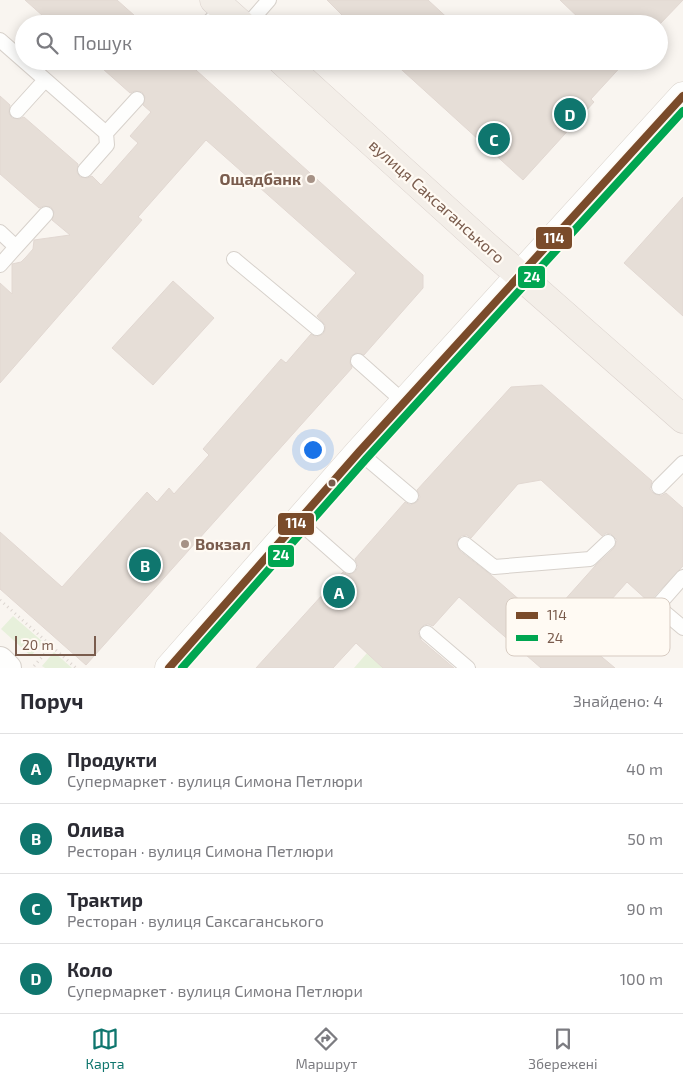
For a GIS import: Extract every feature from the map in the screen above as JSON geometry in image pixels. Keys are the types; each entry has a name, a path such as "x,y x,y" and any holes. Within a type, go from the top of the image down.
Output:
{"main road":[{"name":"вулиця Саксаганського","path":"292,70 519,275 683,419"},
{"path":"179,665 298,521 359,452 683,96"}],"street":[{"path":"0,660 8,668"}],"lane":[{"path":"256,15 269,0"},
{"path":"0,40 15,53"},
{"path":"34,70 106,133 107,145 85,170"},
{"path":"17,111 45,80"},
{"path":"106,133 137,99"},
{"path":"0,265 46,214"},
{"path":"0,232 16,247"},
{"path":"234,259 317,328"},
{"path":"358,362 404,402"},
{"path":"359,452 411,496"},
{"path":"659,487 683,463"},
{"path":"298,521 349,566"},
{"path":"465,544 494,567 590,559 608,542"},
{"path":"664,598 683,577"},
{"path":"670,617 683,628"},
{"path":"427,633 468,668"}],"path":[{"path":"0,600 76,668"},
{"path":"33,668 52,646"}],"green space":[{"path":"13,616 43,642 31,656 1,629"},
{"path":"54,652 72,668 45,668 42,666"},
{"path":"367,653 383,668 354,668"}],"building":[{"path":"25,0 117,0 134,15 42,15"},
{"path":"327,0 428,0 444,15 342,15"},
{"path":"560,0 683,0 668,16 576,15"},
{"path":"104,70 196,70 423,275 423,288 364,355 356,353 351,356 350,363 352,368 86,665 0,589 0,532 62,587 147,492 157,502 169,488 174,494 209,455 203,449 281,359 286,363 311,334 316,337 323,334 325,325 317,316 356,273 206,140 138,217 142,220 0,383 0,283 12,294 12,264 21,262 26,257 33,249 34,240 70,235 52,220 54,212 51,207 44,206 39,208 0,174 0,96 10,105 9,113 12,118 19,119 24,117 78,164 77,172 80,177 87,178 92,176 101,185 138,143 130,136 151,112 143,105 145,97 142,92 135,91 130,93"},
{"path":"402,70 618,70 591,99 594,102 523,180"},
{"path":"683,197 683,316 624,263"},
{"path":"173,281 214,318 153,385 112,348"},
{"path":"542,385 652,481 650,489 653,493 661,496 666,493 683,508 683,566 653,598 645,598 627,582 613,598 566,598 614,548 617,540 611,534 606,533 602,536 541,480 518,484 471,538 467,535 461,536 456,543 460,551 517,598 506,598 506,638 459,597 433,626 424,625 418,632 421,640 454,668 383,668 356,643 333,668 256,668 343,572 348,575 355,572 358,567 355,559 405,502 410,505 417,502 420,497 417,490 511,387"},
{"path":"527,656 601,656 615,668 541,668"}],"transit line":[{"name":"114","path":"169,668 359,452 683,96"},
{"name":"24","path":"182,668 366,459 683,111"}],"place":[{"name":"Коло","path":"570,114"},
{"name":"Трактир","path":"494,139"},
{"name":"Ощадбанк","path":"311,179"},
{"name":"Вокзал","path":"185,544"},
{"name":"Олива","path":"145,565"},
{"name":"Продукти","path":"339,592"}]}
